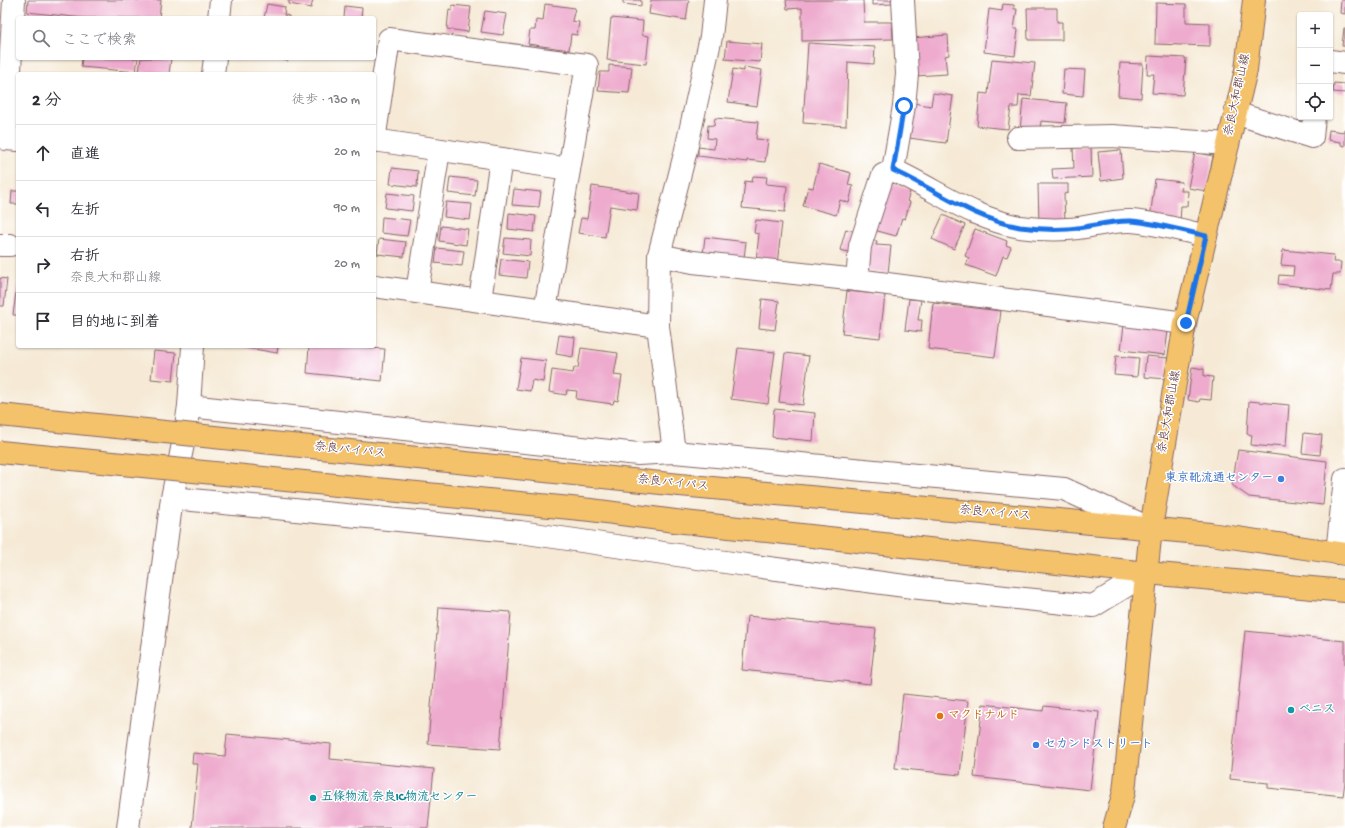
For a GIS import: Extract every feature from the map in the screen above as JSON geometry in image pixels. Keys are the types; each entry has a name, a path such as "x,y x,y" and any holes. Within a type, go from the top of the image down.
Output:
{"main road":[{"name":"奈良大和郡山線","path":"1114,828 1124,792 1151,528 1186,323 1246,70 1254,0"},
{"name":"奈良バイパス","path":"0,415 680,485 1210,534 1341,553"},
{"path":"0,452 583,510 1147,573 1345,590"}],"street":[{"path":"14,0 14,74 6,139 16,140"},
{"path":"219,16 220,0"},
{"path":"674,452 658,326 659,255 685,154 711,37 715,0"},
{"path":"893,170 904,106 907,74 903,0"},
{"path":"376,126 388,39 587,66 545,310"},
{"path":"213,72 215,60"},
{"path":"1333,61 1345,64"},
{"path":"1236,113 1312,137 1314,120"},
{"path":"1018,138 1112,136 1228,144"},
{"path":"376,140 569,169"},
{"path":"417,292 440,150"},
{"path":"480,300 501,159"},
{"path":"857,280 860,246 872,207 883,175 893,170"},
{"path":"893,170 969,210 994,221 1020,227 1068,229 1101,223 1131,221 1159,225 1206,236"},
{"path":"659,255 693,262 857,280 1186,323"},
{"path":"376,286 658,326"},
{"path":"128,828 172,498 189,406 193,348"},
{"path":"189,406 638,454 674,452 1064,489 1151,528"},
{"path":"0,419 184,439"},
{"path":"1341,553 1345,479"},
{"path":"172,498 520,532 731,563 920,588 1093,606 1147,573"}],"building":[{"path":"28,0 161,0 159,16 65,16 27,12"},
{"path":"289,0 313,0 311,8 289,4"},
{"path":"623,0 641,0 641,6 623,4"},
{"path":"651,0 689,0 686,20 649,14"},
{"path":"786,0 863,0 864,22 892,22 893,39 802,41 802,8 787,9"},
{"path":"872,0 892,0 893,4 872,5"},
{"path":"1341,0 1345,0 1345,14 1340,13"},
{"path":"1156,3 1186,4 1186,22 1210,23 1210,46 1155,44"},
{"path":"267,4 285,7 284,15 289,16 264,16"},
{"path":"545,4 575,8 572,21 579,22 577,35 571,34 569,50 528,44 530,30 535,30 536,20 543,21"},
{"path":"1003,4 1014,5 1014,9 1017,9 1014,29 1018,29 1015,56 984,52 989,9 1002,11"},
{"path":"452,5 471,7 468,32 447,29 449,9 452,10"},
{"path":"345,6 362,8 361,16 344,16"},
{"path":"1027,8 1057,8 1057,22 1062,22 1062,40 1028,40"},
{"path":"485,11 507,14 503,35 481,32"},
{"path":"611,18 643,21 642,35 649,36 646,64 607,60"},
{"path":"1344,28 1345,46 1342,46"},
{"path":"948,35 949,55 945,56 947,74 915,76 912,38"},
{"path":"727,41 762,44 760,62 725,59"},
{"path":"808,43 875,47 874,64 848,62 846,126 803,123"},
{"path":"1148,56 1186,58 1183,95 1152,93 1154,74 1147,74"},
{"path":"992,59 1035,63 1031,96 1019,95 1018,107 1011,107 1008,129 977,126 980,93 988,94"},
{"path":"82,60 138,60 136,72 81,67"},
{"path":"141,60 171,60 169,72 139,72"},
{"path":"1120,63 1143,64 1141,98 1118,96"},
{"path":"609,65 632,67 629,93 598,91 600,72 609,72"},
{"path":"744,67 762,70 757,106 728,102 733,69 744,71"},
{"path":"1064,69 1085,70 1083,96 1062,94"},
{"path":"1334,83 1345,84 1345,93 1333,92"},
{"path":"933,93 953,96 946,143 909,138 914,103 931,106"},
{"path":"1023,99 1067,103 1065,123 1041,121 1040,131 1020,130"},
{"path":"715,118 758,122 756,139 768,140 765,162 747,160 747,162 698,156 698,147 714,149 715,139 707,138 708,125 714,126"},
{"path":"1344,129 1345,146 1341,145 1341,142 1328,140 1329,130 1344,132"},
{"path":"1091,147 1092,177 1053,179 1052,169 1074,168 1073,148"},
{"path":"1121,150 1123,178 1101,181 1098,152"},
{"path":"1195,152 1213,156 1207,191 1188,188"},
{"path":"819,164 851,173 848,185 853,186 849,203 840,200 836,215 803,206 808,187 813,188"},
{"path":"392,168 418,171 417,187 390,184"},
{"path":"753,176 767,177 766,184 787,186 785,212 742,208 745,181 752,182"},
{"path":"450,177 477,180 475,196 448,193"},
{"path":"1155,179 1182,182 1181,191 1188,191 1187,206 1181,206 1180,222 1150,219"},
{"path":"890,182 911,189 907,201 910,202 905,219 902,218 896,236 874,230"},
{"path":"1038,184 1068,184 1068,193 1064,194 1065,222 1039,223"},
{"path":"592,186 639,193 637,210 610,206 605,237 578,233 581,218 587,219"},
{"path":"514,189 541,192 539,207 512,205"},
{"path":"12,191 16,191 16,204 11,204"},
{"path":"387,193 414,196 412,211 385,208"},
{"path":"446,202 472,204 470,220 444,217"},
{"path":"509,213 536,216 534,232 508,229"},
{"path":"943,215 965,225 954,249 932,239"},
{"path":"382,217 410,220 407,236 381,233"},
{"path":"756,220 782,223 777,264 756,261 759,234 754,233"},
{"path":"441,226 468,229 466,245 439,241"},
{"path":"846,229 859,233 853,253 840,250"},
{"path":"975,229 1007,241 1006,245 1011,247 1007,257 1003,256 996,276 966,265 969,258 965,256"},
{"path":"705,237 746,242 744,258 703,254"},
{"path":"505,238 531,240 530,256 503,253"},
{"path":"379,239 406,242 404,257 377,254"},
{"path":"869,240 877,241 876,245 891,246 888,273 867,270"},
{"path":"437,248 464,251 462,266 435,263"},
{"path":"1283,250 1334,255 1333,262 1341,262 1340,274 1333,274 1331,290 1278,284 1279,275 1293,276 1294,266 1281,265"},
{"path":"501,259 528,262 526,278 499,275"},
{"path":"0,278 7,279 4,306 0,306"},
{"path":"847,291 885,295 880,338 842,334"},
{"path":"16,292 16,315 13,315"},
{"path":"762,299 779,301 775,330 759,328"},
{"path":"909,299 921,300 918,320 922,320 921,332 905,330"},
{"path":"933,303 1001,311 995,357 928,349"},
{"path":"1124,325 1168,330 1165,355 1121,350"},
{"path":"559,335 575,337 573,357 556,354"},
{"path":"248,348 278,348 277,353"},
{"path":"309,348 385,349 382,381 307,373"},
{"path":"581,348 618,353 614,375 622,376 618,401 614,400 613,404 576,399 577,391 567,390 566,395 549,392 552,370 573,373 574,368 578,368"},
{"path":"738,348 775,352 768,404 731,399"},
{"path":"154,351 176,353 173,381 151,379"},
{"path":"785,353 809,356 803,405 779,402"},
{"path":"1116,356 1139,358 1137,377 1114,375"},
{"path":"1146,356 1168,358 1166,379 1144,377"},
{"path":"521,358 546,361 543,382 532,380 530,391 516,389"},
{"path":"1192,367 1204,369 1204,376 1213,377 1211,400 1200,399 1199,402 1188,400"},
{"path":"1249,401 1289,405 1286,446 1272,445 1272,447 1251,445 1252,435 1247,434"},
{"path":"774,409 815,413 813,441 772,437"},
{"path":"1304,433 1322,435 1320,455 1302,453"},
{"path":"1238,450 1327,461 1323,505 1249,497 1232,485"},
{"path":"439,607 511,612 500,749 428,744"},
{"path":"747,616 876,629 870,684 742,670"},
{"name":"ベニス","path":"1245,631 1345,641 1345,782 1343,796 1268,788 1268,783 1230,779"},
{"path":"903,694 968,701 960,775 895,768"},
{"name":"セカンドストリート","path":"983,704 1043,711 1044,706 1099,712 1090,790 974,777"},
{"name":"五條物流 奈良IC物流センター","path":"227,734 331,744 330,759 434,769 428,828 192,828 198,764 192,764 193,753 225,756"}],"place":[{"name":"東京靴流通センター","path":"1281,479"},
{"name":"ベニス","path":"1291,710"},
{"name":"マクドナルド","path":"940,716"},
{"name":"セカンドストリート","path":"1036,745"},
{"name":"五條物流 奈良IC物流センター","path":"313,798"}],"route":[{"path":"904,106 893,170 963,207 994,221 1020,227 1043,229 1068,229 1101,223 1131,221 1159,225 1206,236 1186,323"}]}
